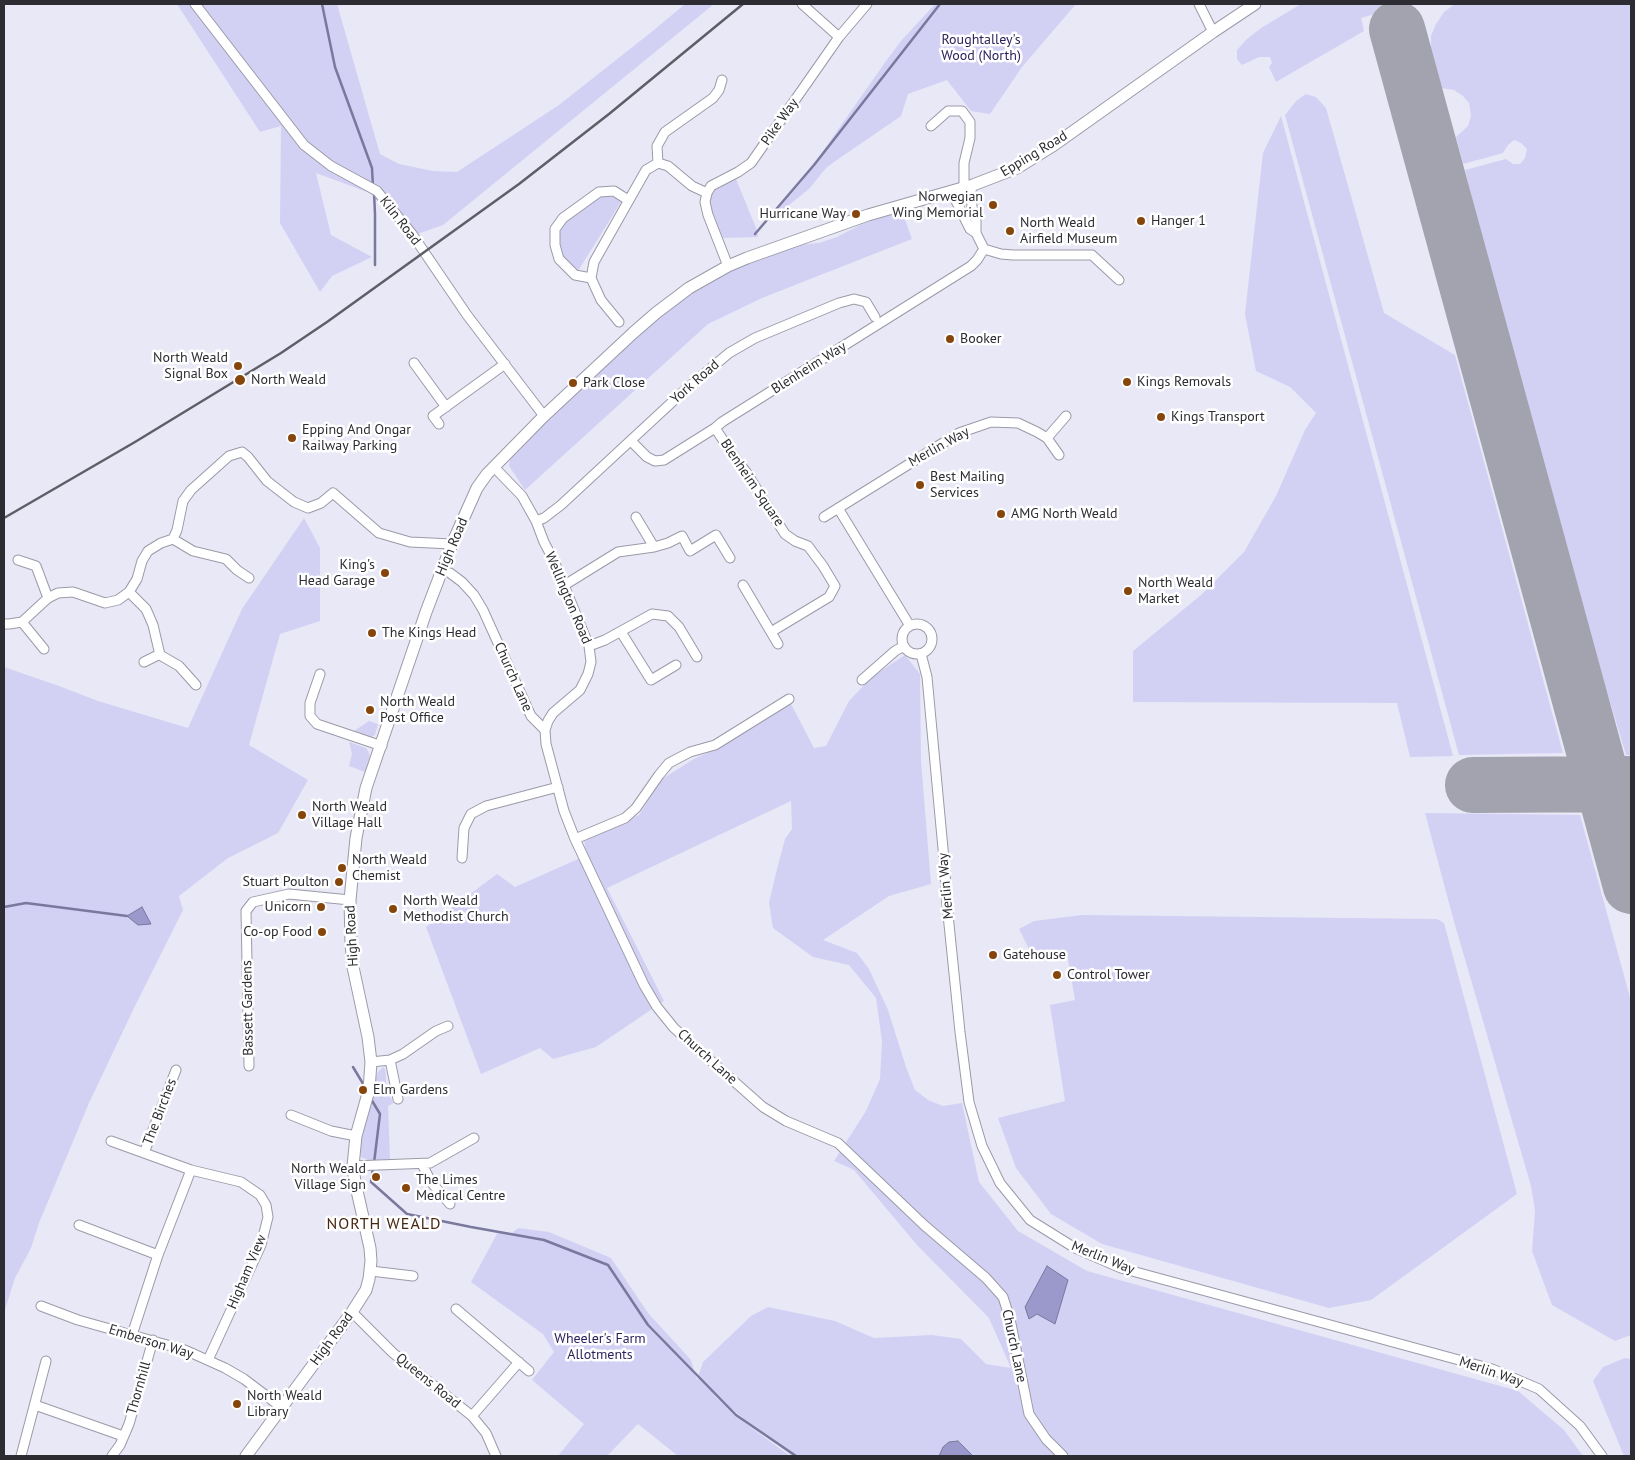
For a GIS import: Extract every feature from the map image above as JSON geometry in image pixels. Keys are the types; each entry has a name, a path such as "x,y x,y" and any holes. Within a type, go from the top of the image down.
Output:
{"main road":[{"name":"Epping Road","path":"728,266 852,220 996,178 1029,161 1255,4"},
{"name":"High Road","path":"246,1456 352,1312 366,1290 371,1271 370,1248 353,1166 356,1136 369,1090 371,1062 368,1037 353,967 351,943 350,900 356,838 366,788 382,746 424,618 452,544 477,488 486,474 544,416 656,313 689,288 728,266"}],"street":[{"name":"Kiln Road","path":"195,4 304,144 331,166 377,191 412,234 452,294 544,416"},
{"path":"802,4 839,36"},
{"name":"Pike Way","path":"707,193 712,186 751,163 839,36 867,4"},
{"path":"1199,4 1213,32"},
{"path":"658,163 657,146 665,132 713,98 719,90 722,80"},
{"path":"932,126 948,110 962,111 970,122 970,138 964,163 968,186 971,190 976,233 984,249 1013,255 1092,255 1119,280"},
{"path":"619,322 601,300 591,278 594,262 646,170 658,163 668,166 692,186 707,193 705,202 708,215 728,266"},
{"path":"591,278 575,274 559,259 555,245 556,229 563,218 599,192 614,191 628,200"},
{"path":"952,191 970,229 976,233"},
{"name":"Blenheim Way","path":"631,441 647,457 655,461 664,460 971,266 984,249"},
{"name":"York Road","path":"536,521 544,518 561,506 729,353 755,338 839,303 854,299 866,302 875,317"},
{"path":"414,363 446,407"},
{"path":"439,424 433,416 504,364"},
{"path":"1047,438 1066,416"},
{"name":"Merlin Way","path":"824,517 959,433 991,422 1018,423 1047,438 1059,455"},
{"name":"Blenheim Square","path":"715,428 746,472 785,534 795,541 808,546 835,586 829,597 771,632"},
{"path":"4,624 22,622 48,598 58,593 73,592 105,603 118,600 129,592 148,551 161,543 173,539 177,530 183,501 191,490 229,456 242,452 267,481 294,502 308,508 321,503 334,493 379,533 410,542 452,544"},
{"name":"Wellington Road","path":"494,466 522,496 536,521 589,646 591,662 588,674 580,690 553,713 545,730"},
{"path":"838,508 910,626"},
{"path":"636,517 654,547"},
{"path":"563,586 618,552 654,547 682,536 690,550 716,535 730,558"},
{"path":"173,539 193,551 226,559 249,578"},
{"path":"18,560 36,566 48,598"},
{"name":"Church Lane","path":"450,573 474,595 483,610 531,716 545,730 546,744 564,811 575,839 644,984 657,1007 674,1028 763,1107 786,1121 838,1143 924,1225 986,1278 1003,1297 1010,1319 1029,1414 1046,1439 1063,1456"},
{"path":"743,585 778,644"},
{"path":"129,592 146,609 154,625 160,654 179,666 196,685"},
{"path":"589,646 621,632 652,614 668,616 679,627 697,657"},
{"path":"22,622 44,649"},
{"path":"919,624 930,631 932,636 931,645 925,652 920,654 912,653 904,646 902,641 904,632 910,626 919,624"},
{"path":"621,632 651,680 676,665"},
{"path":"862,680 895,651 904,646"},
{"path":"144,662 160,654"},
{"name":"Merlin Way","path":"920,654 927,677 946,895 969,1102 982,1146 1000,1182 1030,1220 1075,1248 1121,1268 1492,1369 1539,1389 1580,1426 1602,1456"},
{"path":"320,674 310,703 310,716 317,724 382,746"},
{"path":"575,839 625,818 636,808 669,763 690,752 714,745 789,699"},
{"path":"462,858 464,828 471,814 486,806 558,786"},
{"name":"Bassett Gardens","path":"249,1066 246,911 253,902 289,894 350,900"},
{"path":"371,1062 390,1060 448,1026"},
{"path":"390,1060 398,1099"},
{"name":"The Birches","path":"144,1153 176,1070"},
{"path":"291,1114 331,1132 356,1136"},
{"path":"353,1166 430,1163 474,1138"},
{"name":"Higham View","path":"111,1141 191,1170 241,1182 260,1195 266,1204 268,1217 261,1245 208,1360"},
{"path":"422,1164 431,1182 450,1204"},
{"path":"132,1335 158,1255 191,1170"},
{"path":"79,1225 158,1255"},
{"path":"371,1271 413,1276"},
{"name":"Emberson Way","path":"40,1306 78,1320 185,1350 244,1379 282,1407"},
{"path":"456,1309 529,1371"},
{"name":"Queens Road","path":"352,1312 393,1353 472,1416 486,1433 496,1456"},
{"name":"Thornhill","path":"112,1456 124,1436 153,1340"},
{"path":"21,1456 46,1361"},
{"path":"472,1416 519,1362"},
{"path":"35,1404 124,1436"}],"green space":[{"path":"177,4 337,4 380,154 399,164 433,171 457,172 559,105 685,4 714,4 443,225 409,237 370,193 316,173 331,235 372,257 332,276 320,292 280,223 281,126 260,132"},
{"name":"Roughtalley's Wood (North)","path":"935,4 1076,4 1022,67 990,114 971,111 947,80 908,94 901,116 826,168 809,189 784,209 778,209 800,184 901,41"},
{"path":"1301,4 1409,4 1361,18 1364,31 1276,82 1269,67 1272,63 1270,57 1259,57 1242,65 1237,59 1237,50 1247,39 1261,28"},
{"path":"1455,4 1631,4 1631,755 1626,755 1605,685 1465,170 1506,159 1513,164 1520,164 1525,158 1527,149 1521,143 1514,140 1503,153 1463,164 1456,137 1468,126 1471,116 1469,103 1454,90 1441,88 1431,51 1431,36 1436,24 1444,12"},
{"path":"1306,94 1316,97 1326,108 1384,313 1455,355 1563,753 1459,755 1285,115 1296,101"},
{"path":"1281,116 1453,756 1410,757 1397,703 1133,702 1133,651 1201,595 1244,552 1276,496 1305,430 1316,413 1290,387 1256,371 1245,314 1263,153"},
{"path":"736,179 758,237 723,238 711,208 711,196 714,190"},
{"path":"602,194 608,194 621,202 578,271 576,271 562,257 558,246 563,223"},
{"path":"902,211 912,239 762,298 708,324 525,490 509,466 510,459 549,418 637,336 676,303 699,287 748,263 798,245 819,243 837,237 862,224"},
{"path":"304,518 320,548 320,621 280,634 249,745 308,780 278,833 228,858 179,896 183,910 89,1103 39,1223 31,1248 15,1278 4,1313 4,667 98,701 188,728 242,609"},
{"name":"Wheeler's Farm Allotments","path":"905,655 920,674 921,761 931,884 889,896 823,940 857,953 869,969 888,1010 915,1090 928,1100 943,1106 962,1103 979,1182 1018,1231 1087,1271 1518,1391 1564,1430 1583,1456 792,1456 711,1393 749,1426 790,1456 678,1456 638,1424 607,1456 558,1456 584,1424 532,1380 554,1352 543,1334 471,1282 498,1232 513,1234 518,1228 549,1232 611,1258 648,1313 691,1360 697,1380 703,1362 751,1316 768,1307 835,1321 874,1338 932,1335 961,1339 986,1364 1011,1368 989,1318 917,1245 854,1170 834,1161 866,1111 880,1079 882,1041 876,998 849,965 813,957 773,928 769,903 785,839 792,829 791,801 607,888 664,1001 596,1047 553,1059 540,1048 481,1074 426,927 497,874 515,887 587,855 584,841 639,815 662,779 791,704 814,748 826,746 849,701 872,677"},
{"path":"369,721 378,724 375,735 369,738 351,733"},
{"path":"349,742 366,748 368,751 370,756 365,772 349,766 352,754"},
{"path":"1425,813 1580,815 1631,1001 1631,1335 1615,1341 1552,1305 1532,1251 1535,1211 1531,1186 1453,918"},
{"path":"1082,915 1437,919 1444,923 1517,1194 1371,1300 1329,1308 1102,1244 1051,1214 1016,1168 998,1118 1065,1101 1050,1005 1075,1000 1067,954 1035,961 1019,929 1034,921"},
{"path":"383,1067 386,1075 386,1091 394,1103 388,1106 390,1160 368,1160 361,1157 360,1147 375,1082 378,1072"},
{"path":"1625,1358 1631,1359 1631,1456 1624,1456 1593,1381 1603,1367"}],"shaded area":[{"path":"142,907 151,924 138,925 127,916"},
{"path":"1047,1266 1068,1280 1055,1324 1037,1314 1029,1319 1025,1307"},
{"path":"958,1441 973,1456 939,1456 943,1447 949,1442"}],"waterway":[{"path":"322,4 335,67 372,168 373,187"},
{"path":"755,234 814,165 940,4"},
{"path":"374,192 375,265"},
{"path":"4,907 26,903 127,916"},
{"path":"353,1067 365,1087"},
{"path":"371,1099 380,1114 374,1163"},
{"path":"373,1168 371,1182 407,1214 544,1240 608,1265 648,1325 736,1415 796,1456"}],"runway":[{"path":"1397,29 1631,886"},
{"path":"1473,785 1631,784"}],"railway":[{"path":"4,518 135,442 281,353 327,322 519,184 609,114 743,4"}],"place":[{"name":"Norwegian Wing Memorial","path":"993,205"},
{"name":"Hurricane Way","path":"856,214"},
{"name":"Hanger 1","path":"1141,221"},
{"name":"North Weald Airfield Museum","path":"1010,231"},
{"name":"Booker","path":"950,339"},
{"name":"North Weald Signal Box","path":"238,366"},
{"name":"North Weald","path":"240,380"},
{"name":"Kings Removals","path":"1127,382"},
{"name":"Park Close","path":"573,383"},
{"name":"Kings Transport","path":"1161,417"},
{"name":"Epping And Ongar Railway Parking","path":"292,438"},
{"name":"Best Mailing Services","path":"920,485"},
{"name":"AMG North Weald","path":"1001,514"},
{"name":"King's Head Garage","path":"385,573"},
{"name":"North Weald Market","path":"1128,591"},
{"name":"The Kings Head","path":"372,633"},
{"name":"North Weald Post Office","path":"370,710"},
{"name":"North Weald Village Hall","path":"302,815"},
{"name":"North Weald Chemist","path":"342,868"},
{"name":"Stuart Poulton","path":"339,882"},
{"name":"Unicorn","path":"321,907"},
{"name":"North Weald Methodist Church","path":"393,909"},
{"name":"Co-op Food","path":"322,932"},
{"name":"Gatehouse","path":"993,955"},
{"name":"Control Tower","path":"1057,975"},
{"name":"Elm Gardens","path":"363,1090"},
{"name":"North Weald Village Sign","path":"376,1177"},
{"name":"The Limes Medical Centre","path":"406,1188"},
{"name":"North Weald Library","path":"237,1404"}],"district":[{"name":"NORTH WEALD","path":"384,1224"}]}
